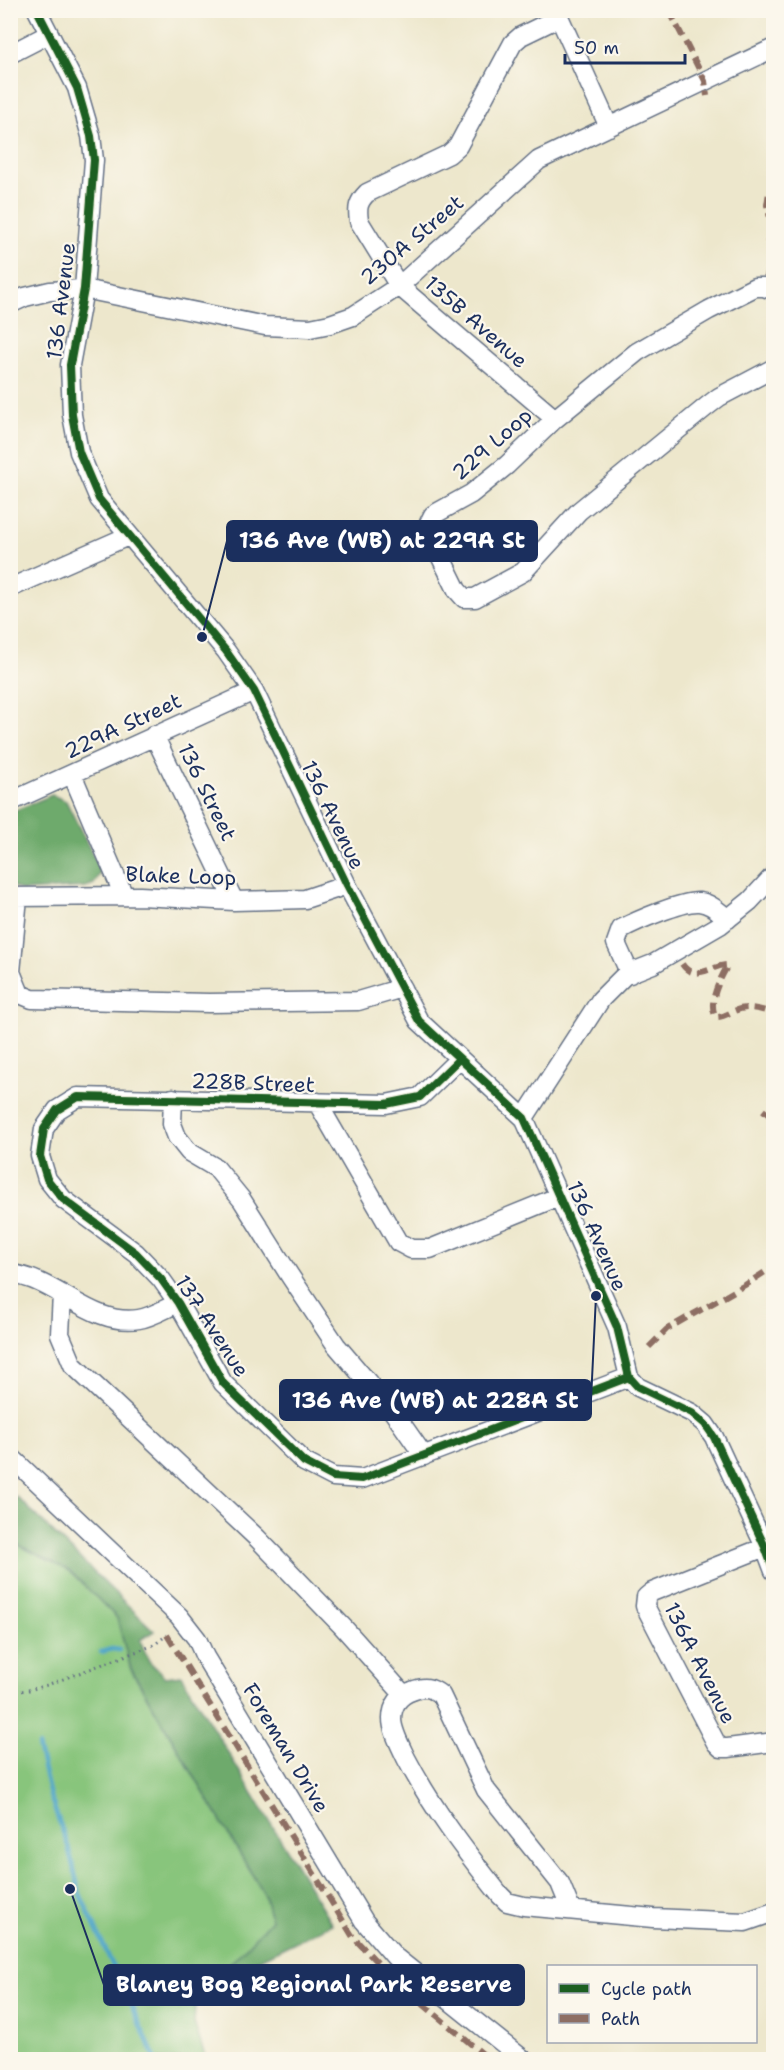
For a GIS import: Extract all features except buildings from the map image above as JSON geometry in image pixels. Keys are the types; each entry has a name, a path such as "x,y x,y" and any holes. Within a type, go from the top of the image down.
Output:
{"street":[{"name":"136 Avenue","path":"37,10 77,87 91,136 94,160 84,289 70,365 72,415 79,452 99,499 226,651 254,691 347,885 419,1021 524,1118 617,1327 629,1377"},
{"path":"557,14 609,127"},
{"name":"135B Avenue","path":"555,420 399,286 359,220 357,209 367,193 448,154 458,146 513,43 557,14"},
{"path":"10,54 49,34"},
{"name":"230A Street","path":"10,304 34,295 84,289 264,326 310,328 330,324 353,316 399,286 539,160 774,48"},
{"name":"229 Loop","path":"774,291 764,287 755,287 638,352 555,420 507,465 471,494 433,515 429,523 429,533 456,590 464,598 475,598 523,572 579,511 705,406 774,368"},
{"path":"10,588 128,536"},
{"name":"229A Street","path":"10,802 254,691"},
{"name":"136 Street","path":"154,735 234,901"},
{"path":"72,774 124,896"},
{"path":"524,1118 601,999 625,975 653,964 728,919 750,901 774,875"},
{"name":"Blake Loop","path":"14,897 124,896 234,901 304,899 347,885"},
{"path":"14,897 11,972 20,994 32,999 209,1003 358,1001 402,988"},
{"path":"630,974 616,943 621,929 683,905 699,903 712,906 728,919"},
{"name":"228B Street","path":"44,1129 57,1110 78,1097 386,1104 420,1097 459,1059"},
{"path":"173,1098 172,1124 177,1137 189,1152 216,1168 242,1200 336,1345 394,1413 424,1456 629,1377 638,1387 692,1413 705,1424 714,1437 774,1571"},
{"path":"317,1102 398,1242 411,1249 430,1249 560,1196"},
{"name":"137 Avenue","path":"44,1129 40,1156 47,1179 63,1199 136,1254 161,1279 178,1303 224,1383 304,1462 333,1477 362,1479 424,1456"},
{"path":"10,1274 26,1275 110,1319 140,1319 178,1303"},
{"path":"62,1294 60,1334 73,1365 257,1538 343,1627 403,1694"},
{"name":"Foreman Drive","path":"10,1456 179,1616 197,1638 205,1657 276,1776 364,1921 379,1940 395,1957 524,2060"},
{"name":"136A Avenue","path":"765,1547 652,1592 645,1597 645,1606 716,1743 721,1748 774,1742"},
{"path":"571,1910 560,1883 486,1791 441,1695 432,1688 420,1688 403,1694 395,1705 392,1720 397,1737 418,1782 447,1828 507,1902 524,1906 653,1918 745,1922 774,1912"}],"path":[{"path":"10,1692 47,1685 154,1645 167,1635"}],"green space":[{"path":"52,795 66,801 101,871 94,884 86,887 23,891 11,886 11,812"},
{"path":"17,1497 154,1631 140,1640 149,1661 165,1677 181,1675 332,1924 196,1990 236,1958 271,1920 265,1896 131,1669 117,1618 70,1571 11,1541 11,1499"},
{"path":"10,1541 70,1571 117,1618 131,1670 265,1896 271,1920 236,1958 196,1990 194,2023 206,2059 11,2059"}],"waterway":[{"path":"101,1652 119,1650"},
{"path":"38,1746 50,1796 68,1846 80,1894 156,2060"}],"marked path":[{"path":"669,10 705,81 707,96"},
{"path":"767,277 771,256 767,246 771,222 767,205 769,192 774,188"},
{"path":"682,964 692,972 698,973 728,965 714,998 716,1017 744,1008 759,1009 774,1014"},
{"path":"763,1110 774,1119"},
{"path":"649,1347 667,1329 774,1266"},
{"path":"167,1635 353,1937 394,1980 490,2060"}],"cycle path":[{"path":"37,10 77,88 91,136 94,160 84,289 70,365 72,415 79,452 99,499 226,651 254,691 347,885 419,1021 524,1118 617,1327 629,1377 638,1387 692,1413 705,1424 714,1437 774,1571"},
{"path":"459,1059 420,1097 386,1104 78,1097 57,1110 44,1129 40,1156 47,1179 63,1199 136,1253 161,1279 178,1303 223,1383 304,1462 333,1477 362,1479 629,1377"}],"place":[{"name":"136 Ave (WB) at 229A St","path":"202,637"},
{"name":"136 Ave (WB) at 228A St","path":"596,1296"},
{"name":"Blaney Bog Regional Park Reserve","path":"70,1889"}]}
